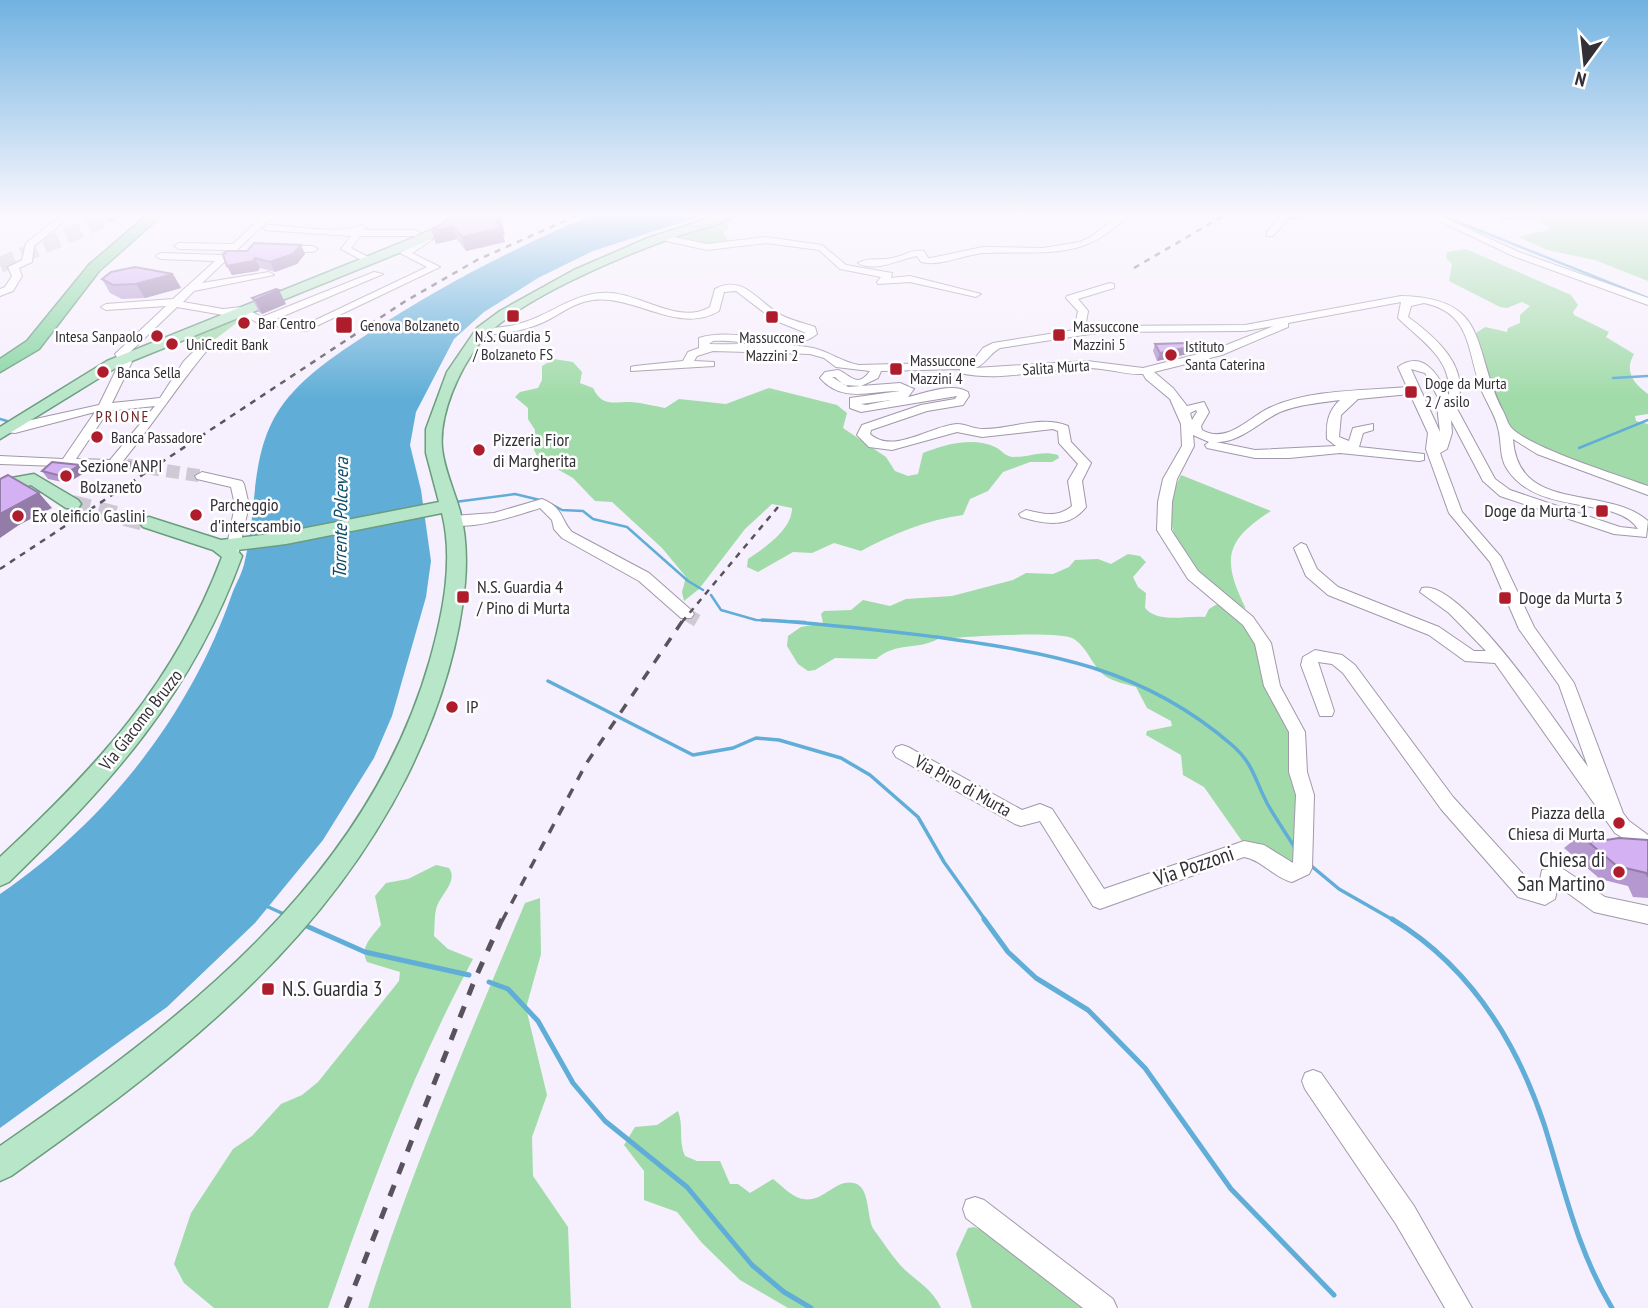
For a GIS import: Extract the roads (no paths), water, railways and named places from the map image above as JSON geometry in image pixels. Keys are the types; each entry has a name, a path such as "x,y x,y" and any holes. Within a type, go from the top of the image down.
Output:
{"highway":[{"path":"0,367 33,345 88,276"}],"main road":[{"path":"4,431 122,359 276,296 309,288 330,276"},
{"path":"0,1165 172,1041 221,997 319,892 360,836 407,753 433,680 453,598 457,553 451,514 433,446 444,396 467,349 482,331 570,276"},
{"path":"0,486 34,479 72,504"},
{"path":"149,523 234,549 430,510 451,514"},
{"name":"Via Giacomo Bruzzo","path":"0,874 84,790 173,684 204,631 220,594 234,549"}],"street":[{"path":"0,293 9,289 17,276"},
{"path":"34,479 62,464 104,408 125,362 121,354 205,276"},
{"path":"192,288 263,276"},
{"path":"352,276 361,281"},
{"path":"262,321 373,276"},
{"path":"106,307 177,303 214,310 242,310 262,321 312,327 416,276"},
{"path":"887,276 882,282 910,279 976,294"},
{"path":"1577,276 1648,302"},
{"path":"1079,331 1083,311 1071,298 1110,286"},
{"path":"482,331 505,330 530,324 566,303 594,296 629,299 676,314 704,314 715,309 721,289 733,287 742,289 756,304 778,318 813,332 808,338 795,340 741,340 711,336 702,342 710,348"},
{"path":"276,296 296,307"},
{"path":"687,364 692,354 710,348 811,351 828,356 840,366 876,369 896,366 975,365 987,350 997,345 1079,331 1119,328 1228,330 1401,299 1420,300 1449,308 1464,318 1479,355 1492,407 1505,429 1510,462 1529,483 1559,499 1627,513 1642,522 1647,530 1641,534 1619,531 1504,493 1490,481 1429,370 1406,365 1403,370 1434,433 1432,447 1456,513 1496,560 1527,629 1566,683 1614,813"},
{"path":"1420,300 1406,303 1403,318 1440,348 1454,384 1450,406"},
{"name":"Salita Murta","path":"896,366 982,373 1088,364 1139,372 1176,367 1247,345 1288,320"},
{"path":"0,460 121,465 188,363 202,349"},
{"path":"635,369 710,364"},
{"path":"876,369 874,376 861,383 848,383 838,373 827,375 826,378 831,383 865,393 898,387 908,389 903,395 890,398 854,401 854,405 865,409 947,392 957,391 963,396 959,402 925,408 866,428 863,435 873,444 892,446 957,428 982,433 1055,425 1064,429 1065,443 1085,463 1075,481 1079,507 1063,519 1045,520 1026,514"},
{"path":"1148,370 1150,377 1168,389 1183,411 1188,426 1185,438 1255,454 1340,449 1419,457"},
{"path":"1183,411 1193,405 1200,405 1203,412 1195,426 1196,432 1218,440 1232,437 1292,403 1412,390"},
{"path":"1361,396 1336,408 1333,438 1340,444 1354,444 1357,432 1369,427"},
{"path":"40,408 84,410 163,401"},
{"path":"1432,447 1442,448 1446,433 1443,406 1450,406"},
{"path":"4,431 84,410"},
{"path":"1505,429 1541,452 1648,491"},
{"name":"Via Pozzoni","path":"1100,900 1244,849 1257,851 1282,870 1297,872 1302,869 1306,795 1298,772 1297,732 1272,685 1267,655 1255,627 1193,575 1164,530 1165,502 1176,466 1188,446 1185,438"},
{"name":"Via Giacomo Bruzzo","path":"202,476 237,484 242,505 234,549"},
{"path":"451,514 495,517 542,503 559,518 561,529 567,535 644,577 686,614"},
{"path":"1301,548 1311,572 1333,591 1434,631 1471,657 1501,657"},
{"path":"1427,592 1454,609 1501,657 1628,832 1648,846"},
{"path":"1326,711 1309,665 1309,661 1315,656 1336,659 1349,668 1447,803 1525,891 1545,896 1548,893 1549,876 1560,876 1601,905 1648,915"},
{"name":"Via Pino di Murta","path":"902,752 1021,818 1040,812 1046,815 1100,900"},
{"name":"Via Giacomo Bruzzo","path":"0,860 27,849"},
{"path":"1312,1081 1405,1216 1460,1308"},
{"path":"975,1209 1104,1308"}],"water":[{"name":"Torrente Polcevera","path":"465,276 542,276 484,312 454,339 416,412 410,445 421,490 431,561 426,597 392,716 374,758 323,840 255,923 167,1007 0,1128 0,894 75,834 109,799 168,723 193,682 243,569 259,462 271,425 281,407 321,366 423,299"}],"waterway":[{"path":"1593,276 1648,298"},
{"path":"1613,378 1648,376"},
{"path":"0,419 7,421"},
{"path":"1579,448 1648,420"},
{"path":"455,502 515,494 544,501"},
{"path":"551,504 562,510 583,511 593,519 627,527 688,581 703,590"},
{"path":"711,595 721,610 756,620 771,621"},
{"path":"762,620 771,621"},
{"path":"771,621 805,622"},
{"path":"771,621 850,627 978,643 1056,658 1129,681 1164,697 1198,719 1239,752 1295,848"},
{"path":"548,681 693,755 733,748 756,738 779,740 841,758 870,775 918,817 944,862 986,921"},
{"path":"1309,864 1339,889 1394,921"},
{"path":"264,905 286,915"},
{"path":"984,919 1008,952 1036,978 1088,1010 1145,1068 1231,1189 1334,1295"},
{"path":"1394,921 1444,959 1466,982 1504,1034 1533,1093 1580,1241 1612,1308"},
{"path":"302,924 365,952 469,975"},
{"path":"489,982 508,989 538,1021 573,1083 605,1121 687,1187 752,1265 784,1292 811,1308"}],"tunnel":[{"path":"127,465 202,476"},
{"path":"72,504 149,523"},
{"path":"686,614 698,621"}],"railway":[{"path":"0,569 404,302 449,276"},
{"path":"682,622 778,507"},
{"path":"502,921 586,764 683,620"},
{"path":"346,1308 475,979 502,919"}],"place":[{"name":"N.S. Guardia 5 / Bolzaneto FS","path":"513,316"},
{"name":"Massuccone Mazzini 2","path":"772,317"},
{"name":"Bar Centro","path":"244,323"},
{"name":"Genova Bolzaneto","path":"344,325"},
{"name":"Massuccone Mazzini 5","path":"1059,335"},
{"name":"Intesa Sanpaolo","path":"157,336"},
{"name":"UniCredit Bank","path":"172,344"},
{"name":"Istituto Santa Caterina","path":"1171,355"},
{"name":"Massuccone Mazzini 4","path":"896,369"},
{"name":"Banca Sella","path":"103,372"},
{"name":"Doge da Murta 2 / asilo","path":"1411,392"},
{"name":"Banca Passadore","path":"97,437"},
{"name":"Pizzeria Fior di Margherita","path":"479,450"},
{"name":"Sezione ANPI Bolzaneto","path":"66,476"},
{"name":"Doge da Murta 1","path":"1602,511"},
{"name":"Parcheggio d'interscambio","path":"196,515"},
{"name":"Ex oleificio Gaslini","path":"18,516"},
{"name":"N.S. Guardia 4 / Pino di Murta","path":"463,597"},
{"name":"Doge da Murta 3","path":"1505,598"},
{"name":"IP","path":"452,707"},
{"name":"Piazza della Chiesa di Murta","path":"1619,823"},
{"name":"Chiesa di San Martino","path":"1619,872"},
{"name":"N.S. Guardia 3","path":"268,989"}],"district":[{"name":"PRIONE","path":"123,416"}]}
